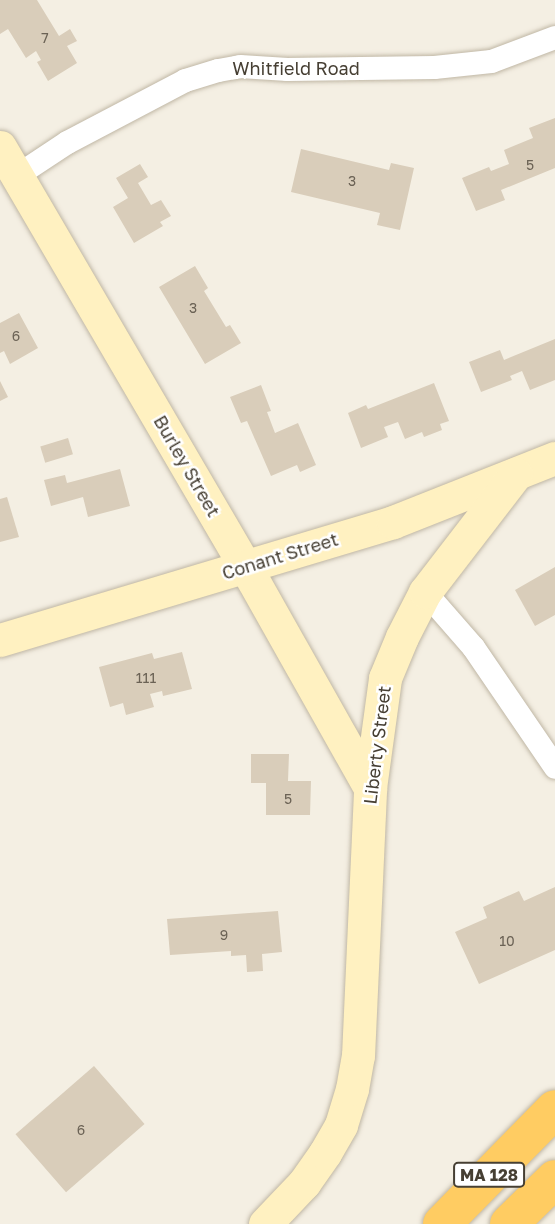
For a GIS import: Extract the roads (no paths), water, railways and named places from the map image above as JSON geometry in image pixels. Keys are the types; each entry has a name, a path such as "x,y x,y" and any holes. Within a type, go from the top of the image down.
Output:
{"highway":[{"path":"414,1224 428,1210 546,1118"},
{"name":"MA 128","path":"442,1224 546,1118"},
{"name":"MA 128","path":"509,1224 555,1179"},
{"path":"523,1224 555,1190"}],"main road":[{"name":"Burley Street","path":"0,147 245,566 370,788"},
{"name":"Conant Street","path":"0,640 393,522 555,458"},
{"name":"Liberty Street","path":"265,1224 304,1183 341,1125 358,1056 370,788 385,678 425,592 516,474"}],"street":[{"name":"Whitfield Road","path":"17,175 66,142 185,80 218,70 240,66 358,68 491,61 555,37"},
{"path":"425,592 473,646 555,767"}]}
